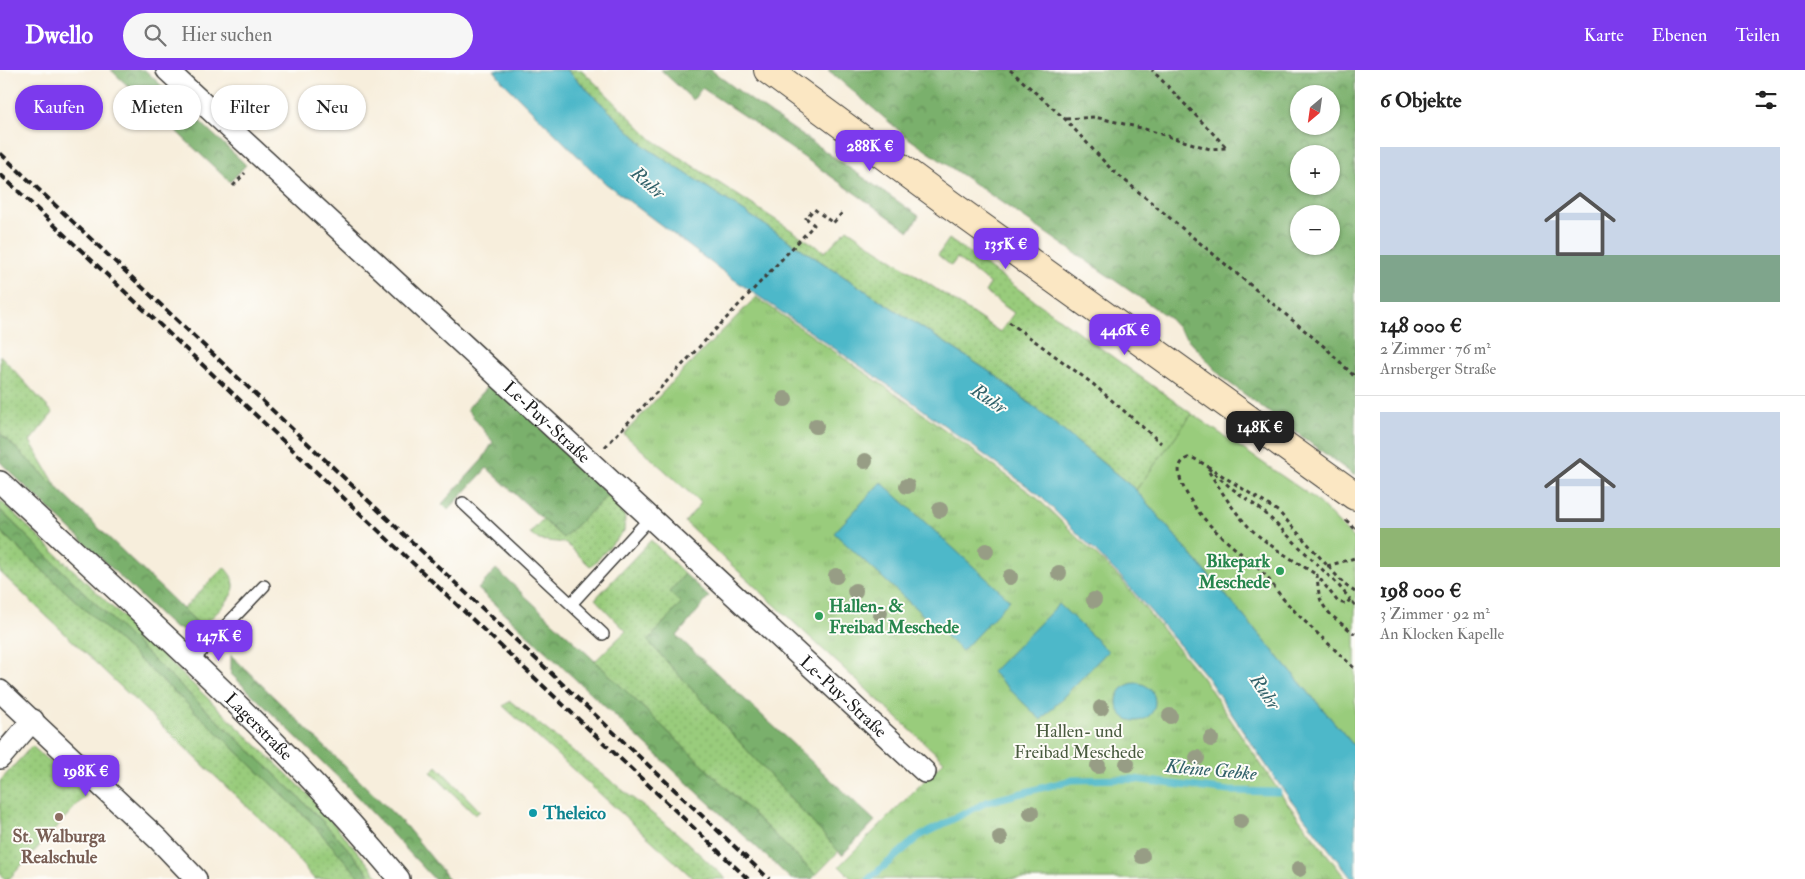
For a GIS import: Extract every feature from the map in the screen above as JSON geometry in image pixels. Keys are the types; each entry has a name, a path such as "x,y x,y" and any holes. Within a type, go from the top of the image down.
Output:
{"main road":[{"path":"768,70 943,199 1355,496"}],"street":[{"name":"Le-Puy-Straße","path":"167,70 925,772"},
{"name":"Lagerstraße","path":"0,482 192,661 330,799 399,879"},
{"path":"0,691 159,840 196,879"},
{"path":"0,758 32,720"}],"lane":[{"path":"463,503 603,634"},
{"path":"571,604 651,517"},
{"path":"192,661 264,586"}],"path":[{"path":"1010,70 1065,119 1110,168 1327,349 1355,377"},
{"path":"1065,119 1094,117 1210,149 1227,148 1152,70"},
{"path":"591,462 814,225 806,218 814,209 834,223 843,212"},
{"path":"1009,322 1093,384 1161,442"},
{"path":"1355,592 1345,585 1279,512 1193,458 1188,458 1182,462 1179,470 1184,487 1202,516 1220,535 1265,575 1287,603 1355,669"},
{"path":"1204,464 1227,500 1253,531 1286,556 1317,575 1338,602 1347,604 1350,599"},
{"path":"1204,464 1218,478 1263,511 1339,586 1355,605"},
{"path":"1327,566 1355,558"},
{"path":"1317,575 1320,597 1323,604 1331,614 1355,634"}],"green space":[{"path":"111,70 145,70 161,85 127,85"},
{"path":"567,70 582,70 653,140 825,252 847,229 1000,332 1014,313 985,292 990,284 957,258 951,266 938,255 949,239 1192,414 1136,490 996,376 647,148"},
{"path":"661,70 711,70 751,100 919,216 909,231 702,88 693,100"},
{"path":"828,70 1355,70 1355,476 1224,379 1168,317 908,138"},
{"path":"201,123 246,165 230,182 175,130 201,130"},
{"name":"Hallen- und Freibad Meschede","path":"756,297 910,404 1036,497 1119,577 1202,677 1285,800 1346,879 852,879 839,866 944,761 685,522 701,503 624,434"},
{"path":"0,355 53,413 30,441 58,489 0,433"},
{"path":"493,380 608,495 563,538 487,468 448,510 442,504 482,460 493,442 467,409"},
{"name":"Bikepark Meschede","path":"1192,414 1314,498 1355,540 1355,747 1136,490"},
{"path":"0,433 202,627 191,632 174,628 0,462"},
{"path":"608,495 623,511 625,518 624,531 591,567 566,543 539,540 530,533 543,519 563,538"},
{"path":"0,500 310,796 381,879 373,879 354,855 291,790 151,658 0,510"},
{"path":"0,510 151,658 291,790 354,855 373,879 361,879 311,822 181,698 0,531"},
{"path":"0,531 181,698 311,822 361,879 314,879 276,834 0,572"},
{"path":"651,540 685,574 670,592 681,603 648,641 839,851 816,875 595,661 626,631 595,599"},
{"path":"224,567 233,579 234,589 222,607 202,627 183,609"},
{"path":"496,569 595,661 816,875 812,879 791,879 478,589"},
{"path":"685,574 709,597 677,636 875,821 842,855 648,641 681,603 669,592"},
{"path":"231,655 405,825 449,879 434,879 346,785 231,674"},
{"path":"510,701 678,834 726,879 694,879 503,706"},
{"path":"32,746 86,795 9,879 5,879 0,874 0,781"},
{"path":"437,766 480,811 475,815 431,772"}],"water":[{"name":"Ruhr","path":"494,70 567,70 647,148 996,376 1136,490 1355,747 1355,879 1352,879 1281,787 1206,676 1120,576 1038,494 911,401 729,276 605,183 503,82"},
{"path":"881,482 1010,600 962,651 834,533"},
{"path":"1059,604 1108,651 1041,720 992,672"},
{"path":"1136,683 1149,689 1155,702 1149,715 1136,721 1123,715 1117,702 1123,689"}],"waterway":[{"name":"Kleine Gebke","path":"869,879 918,837 987,802 1072,780 1133,779 1229,791 1278,792"}],"railway":[{"path":"0,153 769,879"},
{"path":"0,174 748,879"}],"place":[{"name":"Bikepark Meschede","path":"1280,571"},
{"name":"Hallen- & Freibad Meschede","path":"819,616"},
{"name":"Theleico","path":"533,813"},
{"name":"St. Walburga Realschule","path":"59,817"}]}
